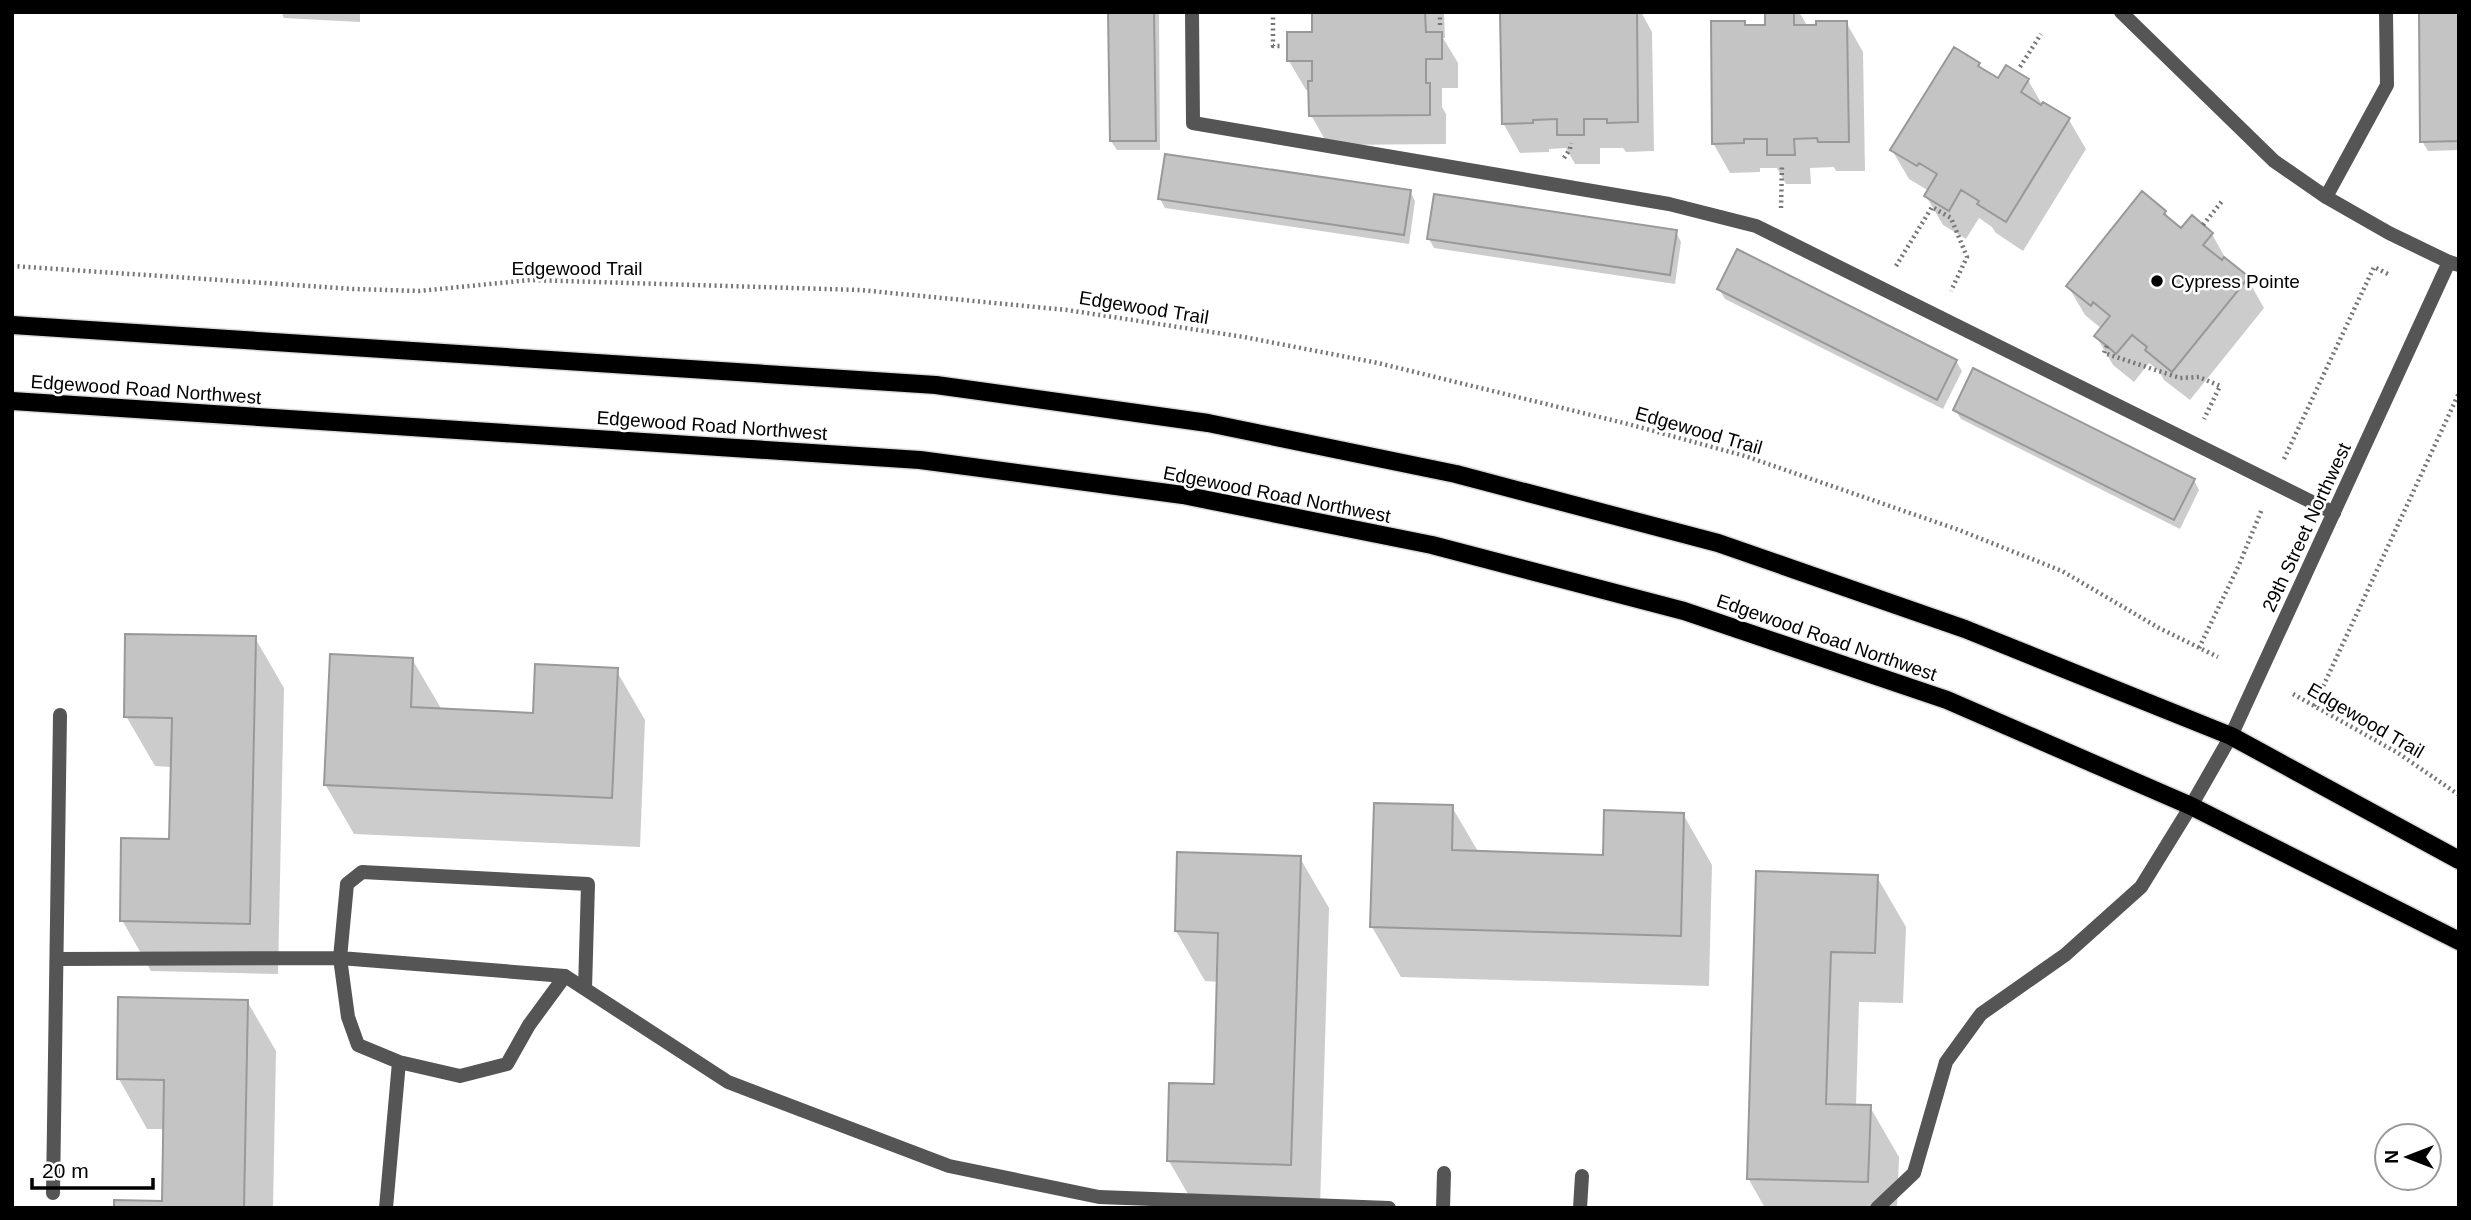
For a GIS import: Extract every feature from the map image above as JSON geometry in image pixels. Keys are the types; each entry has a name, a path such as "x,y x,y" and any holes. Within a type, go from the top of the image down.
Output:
{"main road":[{"path":"12,325 936,385 1208,423 1456,474 1718,543 1965,629 2231,736 2459,860"},
{"name":"Edgewood Road Northwest","path":"12,401 920,460 1183,495 1432,545 1684,611 1947,700 2191,806 2459,941"}],"street":[{"path":"1192,12 1194,123 1669,204 1756,226 2334,513"},
{"path":"2326,197 2387,85 2386,12"},
{"name":"29th Street Northwest","path":"1877,1208 1914,1173 1946,1062 1982,1014 2065,955 2141,887 2191,806 2231,736 2454,263 2389,233 2326,197 2274,161 2124,13"},
{"path":"53,1193 60,715"},
{"path":"565,976 529,1025 507,1064 460,1076 399,1062 358,1045 348,1017 340,958 347,884 362,872 588,884 585,989"},
{"path":"57,960 340,958 565,976 728,1082 949,1166 1099,1197 1389,1208"},
{"path":"386,1208 399,1062"},
{"path":"1443,1208 1444,1173"},
{"path":"1580,1208 1582,1176"}],"path":[{"path":"1273,12 1273,46 1281,46"},
{"path":"1440,12 1440,27"},
{"path":"2020,67 2041,34"},
{"path":"1774,235 1782,210 1782,164"},
{"path":"2203,225 2223,200"},
{"path":"1882,289 1933,207 1951,218 1967,257 1938,317"},
{"name":"Edgewood Trail","path":"12,266 354,289 419,290 530,279 860,289 1067,310 1244,337 1378,363 1628,424 1745,456 1959,530 2062,571 2159,628 2218,657"},
{"path":"2199,648 2374,267 2388,274"},
{"path":"2107,346 2104,353 2180,378 2199,377 2220,386 2193,443"},
{"path":"2314,706 2459,393"},
{"name":"Edgewood Trail","path":"2293,694 2398,753 2459,794"}],"building":[{"path":"1108,12 1154,12 1156,141 1110,141"},
{"path":"1312,12 1425,12 1426,32 1442,32 1442,59 1426,59 1426,83 1430,83 1430,115 1309,116 1308,81 1312,81 1312,61 1287,61 1287,32 1312,32"},
{"path":"1500,12 1637,12 1638,122 1607,123 1607,119 1584,119 1584,135 1557,135 1557,119 1502,124"},
{"path":"1765,12 1794,12 1794,25 1816,25 1816,21 1847,21 1849,142 1818,142 1817,138 1794,139 1795,155 1767,155 1767,139 1712,144 1711,21 1745,21 1745,25 1765,25"},
{"path":"2419,12 2459,12 2459,141 2420,142"},
{"path":"1954,47 1998,78 2006,65 2029,79 2021,92 2041,105 2043,102 2070,118 2006,222 1977,204 1979,201 1961,190 1949,211 1924,196 1937,174 1890,150"},
{"path":"1165,154 1411,190 1404,235 1158,199"},
{"name":"Cypress Pointe","path":"2142,191 2181,228 2192,215 2213,233 2203,245 2222,260 2224,257 2249,277 2172,372 2145,350 2147,347 2132,335 2116,354 2094,336 2110,316 2093,302 2091,306 2066,286"},
{"path":"1434,194 1677,230 1670,275 1427,239"},
{"path":"1737,249 1957,360 1937,400 1717,289"},
{"path":"1973,368 2195,479 2174,520 1953,410"},
{"path":"125,634 256,636 250,924 120,921 121,838 169,839 172,718 124,717"},
{"path":"330,654 413,658 411,707 533,713 535,664 618,668 612,798 324,785"},
{"path":"1374,803 1453,805 1452,850 1603,855 1604,810 1684,813 1681,936 1370,927"},
{"path":"1177,852 1301,856 1291,1165 1167,1161 1169,1083 1214,1084 1218,933 1175,931"},
{"path":"1756,871 1878,875 1875,953 1831,952 1826,1104 1871,1105 1868,1182 1747,1179"},
{"path":"118,997 248,1000 244,1208 114,1208 114,1200 162,1201 164,1080 117,1079"}],"place":[{"name":"Cypress Pointe","path":"2157,281"}]}
